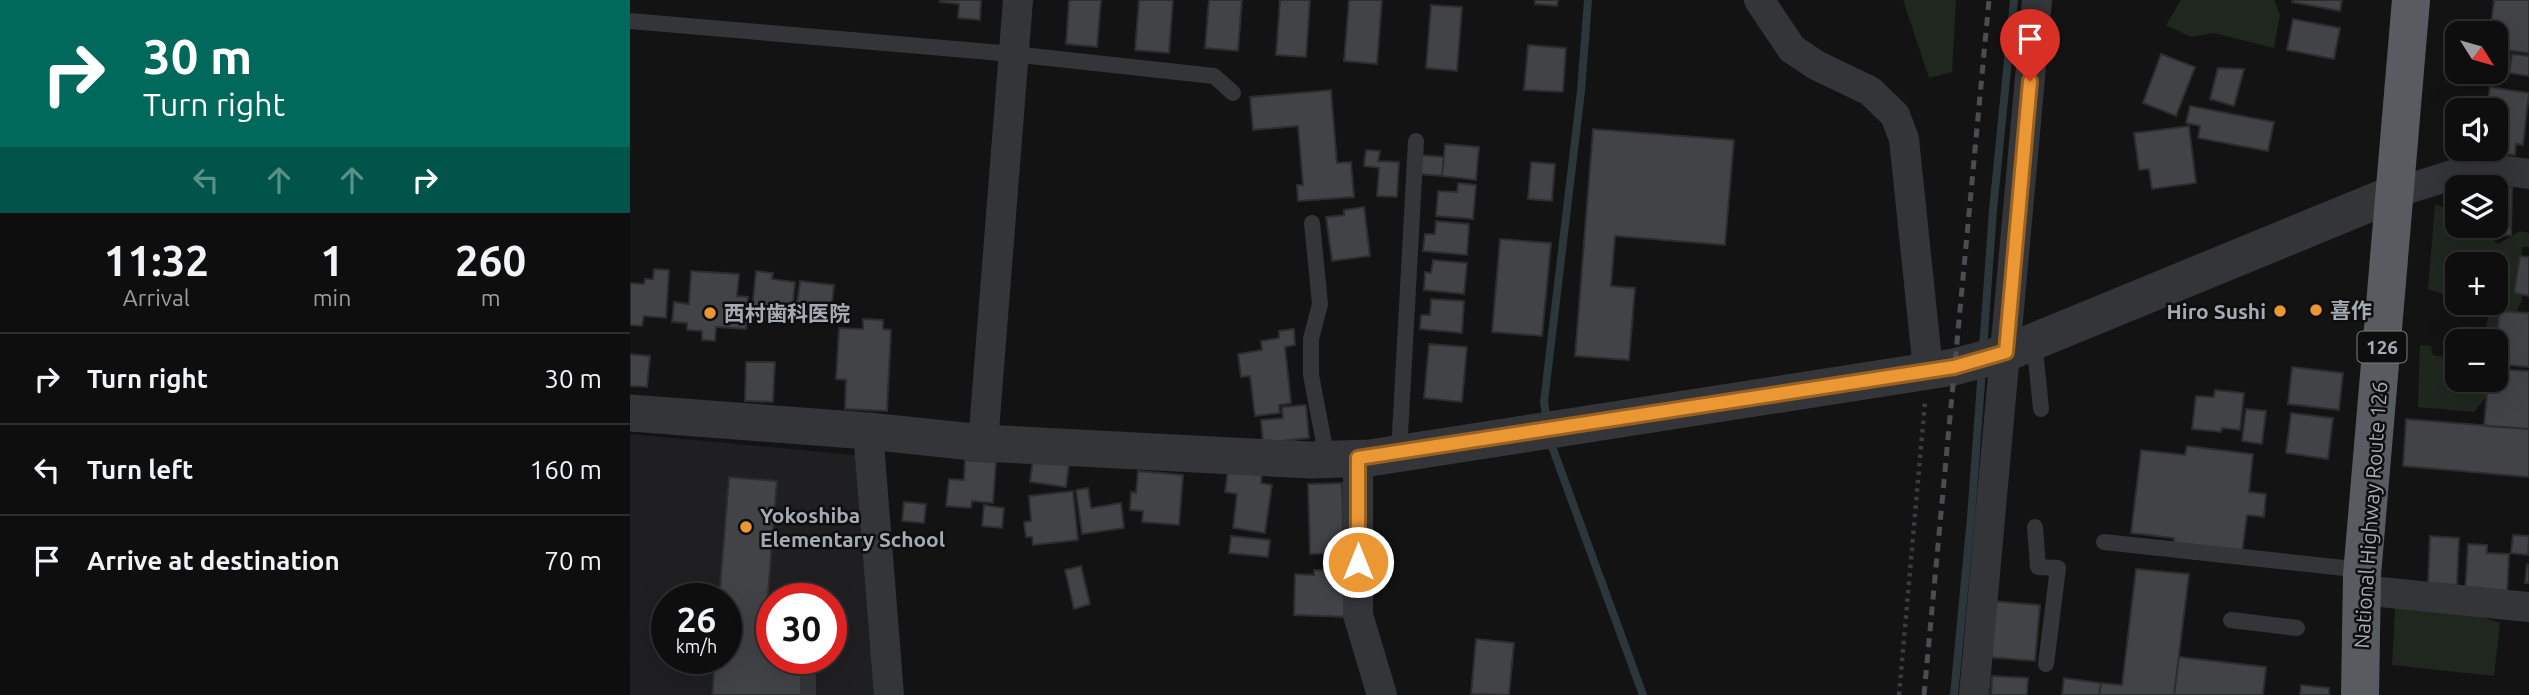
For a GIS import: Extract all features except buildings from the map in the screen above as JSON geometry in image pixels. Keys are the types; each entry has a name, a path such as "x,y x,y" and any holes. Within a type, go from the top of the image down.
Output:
{"highway":[{"name":"National Highway Route 126","path":"2360,695 2362,580 2411,0"}],"street":[{"path":"983,443 1018,0"},
{"path":"1759,0 1792,49 1816,65 1870,91 1895,115 1904,139 1928,370"},
{"path":"1974,695 2014,349 2037,0"},
{"path":"630,413 868,431 983,443 1343,459 1399,453 1964,364 2014,349 2395,193 2465,171 2491,169 2529,174"},
{"path":"868,431 889,695"},
{"path":"1343,459 1358,615 1382,695"},
{"path":"2362,580 2529,607"}],"lane":[{"path":"630,21 1013,54 1214,76 1233,93"},
{"path":"1399,453 1416,141"},
{"path":"1312,223 1320,304 1311,340 1311,375 1343,459"},
{"path":"2014,349 2042,409"},
{"path":"2035,527 2038,567 2058,568 2046,664"},
{"path":"2104,542 2362,580"},
{"path":"2231,621 2297,628"},
{"path":"807,695 808,674"}],"path":[{"path":"1899,695 1928,370"}],"shaded area":[{"path":"1903,0 1956,0 1952,72 1929,78"},
{"path":"2181,0 2274,0 2280,15 2274,48 2214,33 2191,37 2166,25"},
{"path":"2435,204 2445,208 2445,238 2491,238 2498,244 2520,231 2529,233 2529,247 2522,247 2522,300 2510,325 2508,337 2508,329 2486,329 2489,315 2508,315 2508,252 2445,252 2445,295 2428,289"},
{"path":"2420,345 2431,346 2433,355 2445,357 2445,392 2490,392 2474,412 2418,407"},
{"name":"Yokoshiba Elementary School","path":"630,434 855,455 879,695 630,695"},
{"path":"2395,608 2469,613 2500,623 2494,676 2392,665"}],"waterway":[{"path":"1547,421 1544,402 1581,91 1588,0"},
{"path":"1983,349 1993,210 2014,0"},
{"path":"1954,695 1982,369"},
{"path":"1550,441 1643,695"}],"railway":[{"path":"1924,695 1989,0"}],"place":[{"name":"喜作","path":"2316,310"},
{"name":"Hiro Sushi","path":"2280,311"},
{"name":"西村歯科医院","path":"710,313"},
{"name":"Yokoshiba Elementary School","path":"746,527"}],"route":[{"path":"1358,562 1358,458 1954,367 2006,352 2030,81"}]}
